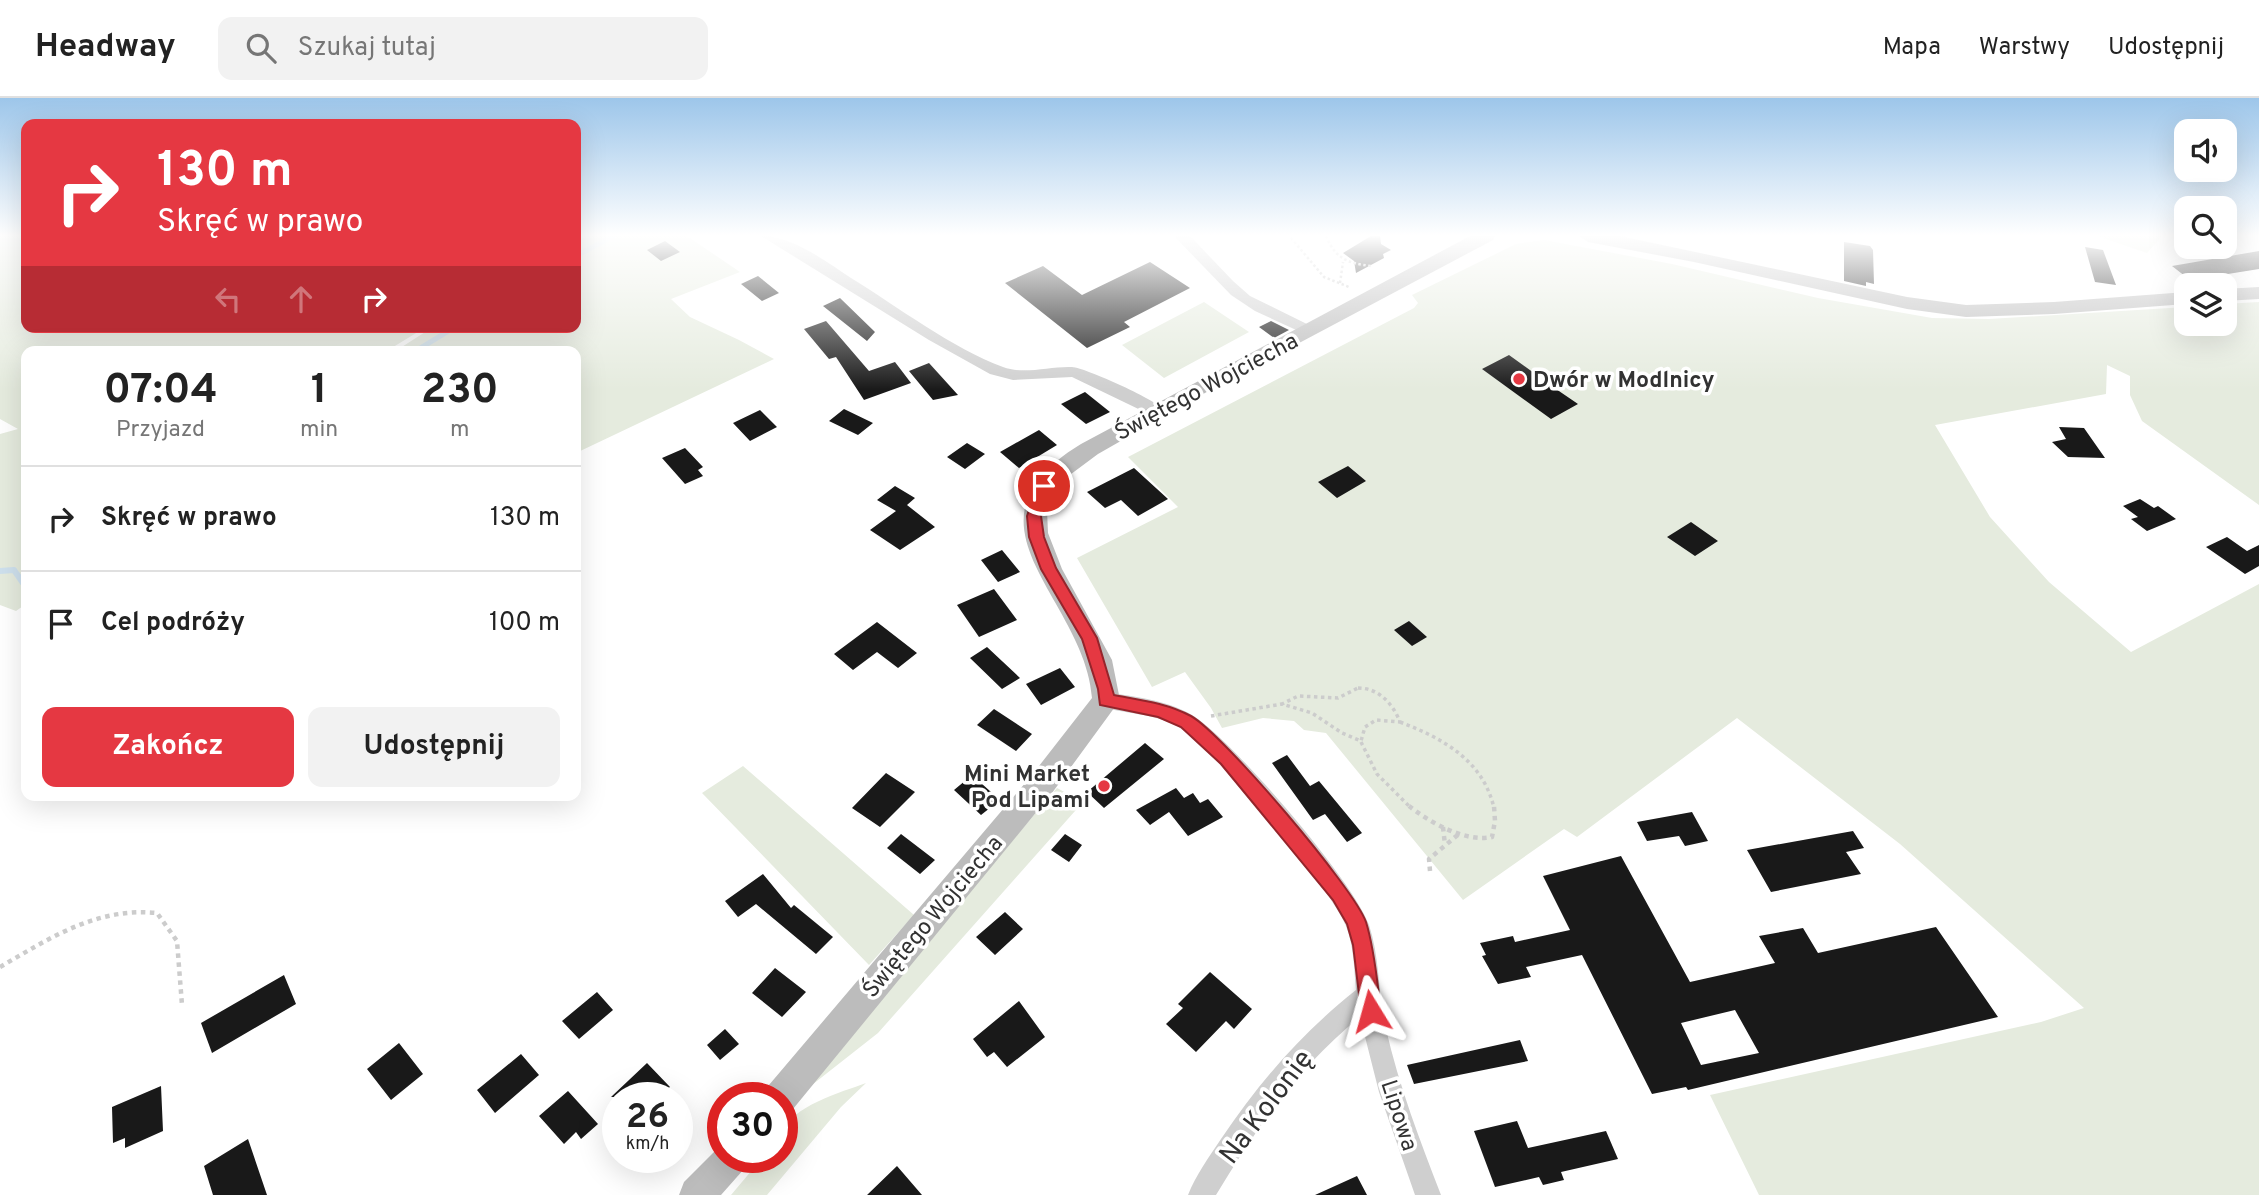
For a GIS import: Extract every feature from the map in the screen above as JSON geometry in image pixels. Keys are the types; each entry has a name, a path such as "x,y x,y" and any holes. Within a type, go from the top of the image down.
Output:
{"street":[{"path":"856,287 934,337 996,370 1013,375 1074,372 1132,397 1158,412"},
{"path":"1232,287 1244,298 1310,331"},
{"name":"Świętego Wojciecha","path":"794,1082 1038,790 1106,700 1106,689 1090,638 1049,569 1037,537 1034,516 1044,486 1068,463 1085,452 1174,401 1310,331 1387,287"},
{"path":"1836,287 1894,300 1966,311 2054,308 2174,299"},
{"path":"2237,294 2259,293"},
{"name":"Lipowa","path":"1106,700 1161,710 1187,722 1227,759 1339,894 1356,921 1362,945 1373,1028 1401,1122 1428,1195"},
{"name":"Na Kolonię","path":"1201,1195 1231,1147 1295,1062 1318,1038 1368,995"},
{"path":"697,1195 717,1173"}],"path":[{"path":"1199,711 1212,716 1282,704 1298,696 1338,698 1357,688 1365,688 1374,691 1394,706 1400,722"},
{"path":"1282,704 1312,713 1342,733 1361,741"},
{"path":"1376,720 1400,722 1433,734 1473,768 1492,794 1497,816 1492,837 1486,839 1460,833 1424,818 1384,785 1367,759 1361,741 1365,727 1376,720"},
{"path":"1443,827 1445,845"},
{"path":"1430,871 1429,859 1460,833"},
{"path":"0,967 91,920 137,909 157,913 177,941 182,1005"}],"shaded area":[{"path":"0,287 21,287 21,333 416,333 395,346 21,346 21,608 16,611 0,605 0,434 18,429 0,419"},
{"path":"581,287 701,287 671,299 690,317 774,359 581,451 581,346 403,346 424,333 581,333"},
{"path":"1428,287 1772,287 1932,318 1989,319 2174,308 2174,336 2237,336 2237,303 2259,302 2259,505 2142,421 2130,395 2130,376 2107,365 2106,394 1935,425 1990,517 2049,582 2131,652 2259,584 2259,1195 1759,1195 1710,1095 2041,1022 2084,1008 1900,844 1737,718 1577,837 1564,829 1463,900 1326,733 1304,730 1294,721 1263,718 1222,728 1185,672 1152,687 1077,558 1178,507 1128,457 1414,308 1418,303 1412,295"},
{"path":"1204,302 1249,332 1164,378 1122,345"},
{"path":"743,766 914,915 869,965 702,793"},
{"path":"1057,788 1083,802 878,1033 803,1092 835,1049"},
{"path":"866,1083 841,1107 798,1158 798,1113 831,1096"},
{"path":"750,1173 786,1173 767,1195 731,1195"}],"building":[{"path":"745,287 772,287 779,293 762,301"},
{"path":"1010,287 1072,287 1082,295 1098,287 1190,288 1124,322 1130,327 1087,348"},
{"path":"840,298 875,332 867,341 823,306"},
{"path":"826,321 869,371 895,362 911,383 864,400 836,357 829,359 804,329"},
{"path":"1271,321 1289,330 1274,338 1259,327"},
{"name":"Dwór w Modlnicy","path":"1509,355 1578,404 1551,419 1482,369"},
{"path":"929,363 958,395 933,400 909,371"},
{"path":"1085,392 1110,412 1086,424 1061,404"},
{"path":"844,409 873,423 858,435 829,421"},
{"path":"760,410 777,427 750,441 733,423"},
{"path":"2059,427 2084,428 2105,458 2068,457 2052,442 2066,439"},
{"path":"1039,430 1057,445 1019,468 1000,452"},
{"path":"967,443 985,454 965,469 947,457"},
{"path":"685,448 703,467 698,470 703,476 685,484 662,458"},
{"path":"1348,466 1366,481 1337,498 1318,482"},
{"path":"1134,468 1168,499 1138,516 1121,500 1105,508 1087,492"},
{"path":"895,486 915,498 907,505 935,527 900,550 870,530 896,511 877,500"},
{"path":"2140,499 2154,508 2158,506 2176,519 2147,531 2131,519 2138,517 2123,506"},
{"path":"1691,522 1718,541 1695,556 1667,537"},
{"path":"2227,537 2247,551 2259,545 2259,566 2245,574 2206,547"},
{"path":"1002,550 1020,572 998,582 981,560"},
{"path":"994,589 1017,620 979,637 957,605"},
{"path":"1409,621 1427,637 1412,646 1394,630"},
{"path":"877,622 917,653 898,668 877,652 853,670 834,654"},
{"path":"987,647 1020,678 1002,689 970,658"},
{"path":"1060,668 1075,687 1041,705 1026,684"},
{"path":"994,709 1032,734 1016,751 977,725"},
{"path":"1145,743 1164,759 1104,808 1087,792"},
{"path":"1287,755 1310,786 1319,781 1362,833 1347,842 1325,814 1313,820 1272,763"},
{"path":"886,773 915,792 880,827 852,808"},
{"path":"972,775 1000,800 981,815 954,790"},
{"path":"1176,788 1184,798 1193,793 1200,803 1208,799 1223,817 1188,836 1169,812 1150,825 1136,810"},
{"path":"1692,812 1708,841 1685,846 1679,836 1647,841 1637,822"},
{"path":"1853,831 1864,848 1846,852 1861,874 1771,892 1747,850"},
{"path":"901,834 935,860 920,874 887,848"},
{"path":"1065,834 1082,845 1069,862 1051,850"},
{"path":"1621,856 1690,982 1775,963 1759,936 1803,928 1818,953 1936,927 1998,1017 1688,1090 1686,1087 1652,1094 1582,955 1526,967 1531,977 1498,984 1482,956 1486,955 1480,943 1513,936 1515,942 1570,930 1543,876","holes":["1735,1010 1759,1053 1701,1065 1681,1023"]},
{"path":"763,874 791,908 794,905 833,937 816,954 756,904 738,917 725,901"},
{"path":"1005,912 1023,929 995,955 976,937"},
{"path":"775,968 806,992 782,1017 752,993"},
{"path":"1210,972 1252,1009 1234,1029 1226,1021 1196,1052 1166,1024 1183,1008 1178,1004"},
{"path":"284,975 296,1004 212,1053 201,1023"},
{"path":"597,992 613,1010 579,1039 562,1021"},
{"path":"1019,1001 1045,1037 1007,1067 994,1052 987,1057 973,1039"},
{"path":"725,1029 739,1044 720,1060 707,1045"},
{"path":"1520,1040 1528,1061 1414,1084 1407,1065"},
{"path":"399,1043 423,1074 391,1100 367,1069"},
{"path":"521,1054 539,1075 495,1113 477,1090"},
{"path":"647,1063 665,1082 627,1082"},
{"path":"161,1086 163,1131 125,1148 125,1138 113,1143 112,1107"},
{"path":"568,1091 598,1124 581,1139 576,1132 564,1144 539,1116"},
{"path":"1517,1121 1528,1148 1606,1131 1618,1159 1561,1172 1564,1180 1543,1185 1539,1177 1495,1187 1474,1131"},
{"path":"248,1139 267,1195 213,1195 204,1166"},
{"path":"897,1166 922,1195 867,1195"},
{"path":"1357,1176 1367,1195 1315,1195"}],"waterway":[{"path":"424,346 445,333"},
{"path":"0,571 14,570 21,580"}],"place":[{"name":"Dwór w Modlnicy","path":"1519,379"},
{"name":"Mini Market Pod Lipami","path":"1104,786"}],"route":[{"path":"1044,486 1034,516 1037,537 1049,569 1090,638 1106,689 1106,700 1161,710 1187,722 1201,732 1227,759 1339,894 1356,921 1371,1011"}]}
